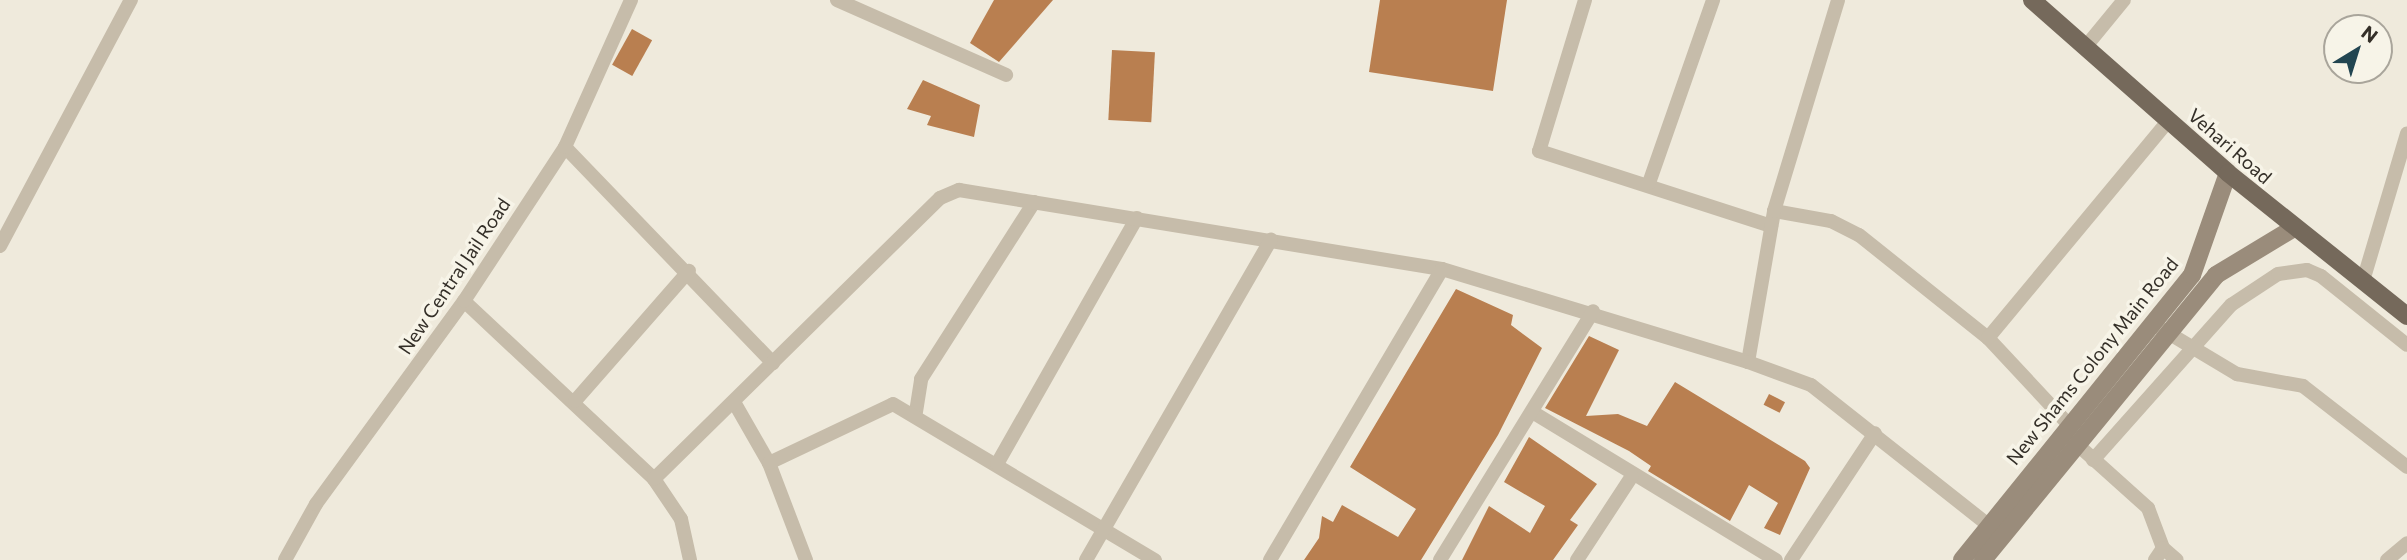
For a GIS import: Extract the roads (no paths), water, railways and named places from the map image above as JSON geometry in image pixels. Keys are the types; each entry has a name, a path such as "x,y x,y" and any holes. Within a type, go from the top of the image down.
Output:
{"main road":[{"name":"Vehari Road","path":"2032,0 2087,45 2228,173 2407,316"},
{"name":"New Shams Colony Main Road","path":"1962,560 2079,447 2160,328 2192,275 2228,173"},
{"name":"New Shams Colony Main Road","path":"1983,560 1994,530 2068,430 2160,328 2216,275 2294,228"}],"street":[{"path":"0,246 131,0"},
{"name":"New Central Jail Road","path":"285,560 316,504 464,301 565,147 631,0"},
{"path":"837,0 1006,75"},
{"path":"1585,0 1539,151 1649,183 1771,226"},
{"path":"1649,183 1713,0"},
{"path":"1748,362 1774,211 1838,0"},
{"path":"2087,45 2124,0"},
{"path":"1989,338 2169,120"},
{"path":"2363,281 2407,133"},
{"path":"565,147 689,271 773,363"},
{"path":"654,479 940,198 959,190 1442,269 1593,311 1811,385 1875,433 1994,530"},
{"path":"916,412 921,379 1034,202"},
{"path":"1774,211 1831,221 1859,235 1989,338 2068,430 2079,447 2148,508 2159,554 2177,560"},
{"path":"997,464 1137,218"},
{"path":"1086,560 1271,240"},
{"path":"1270,560 1442,269"},
{"path":"2093,460 2254,287 2294,269 2321,276 2407,345"},
{"path":"575,401 689,271"},
{"path":"464,301 575,401 654,479 681,519 690,560"},
{"path":"1440,560 1534,413 1593,311"},
{"path":"2160,328 2237,374 2303,386 2407,467"},
{"path":"734,402 769,463 806,560"},
{"path":"769,463 874,408 893,404 916,412 1155,560"},
{"path":"1534,413 1632,476 1776,560"},
{"path":"1791,560 1875,433"},
{"path":"1577,560 1632,476"},
{"path":"2387,560 2407,543"}]}
